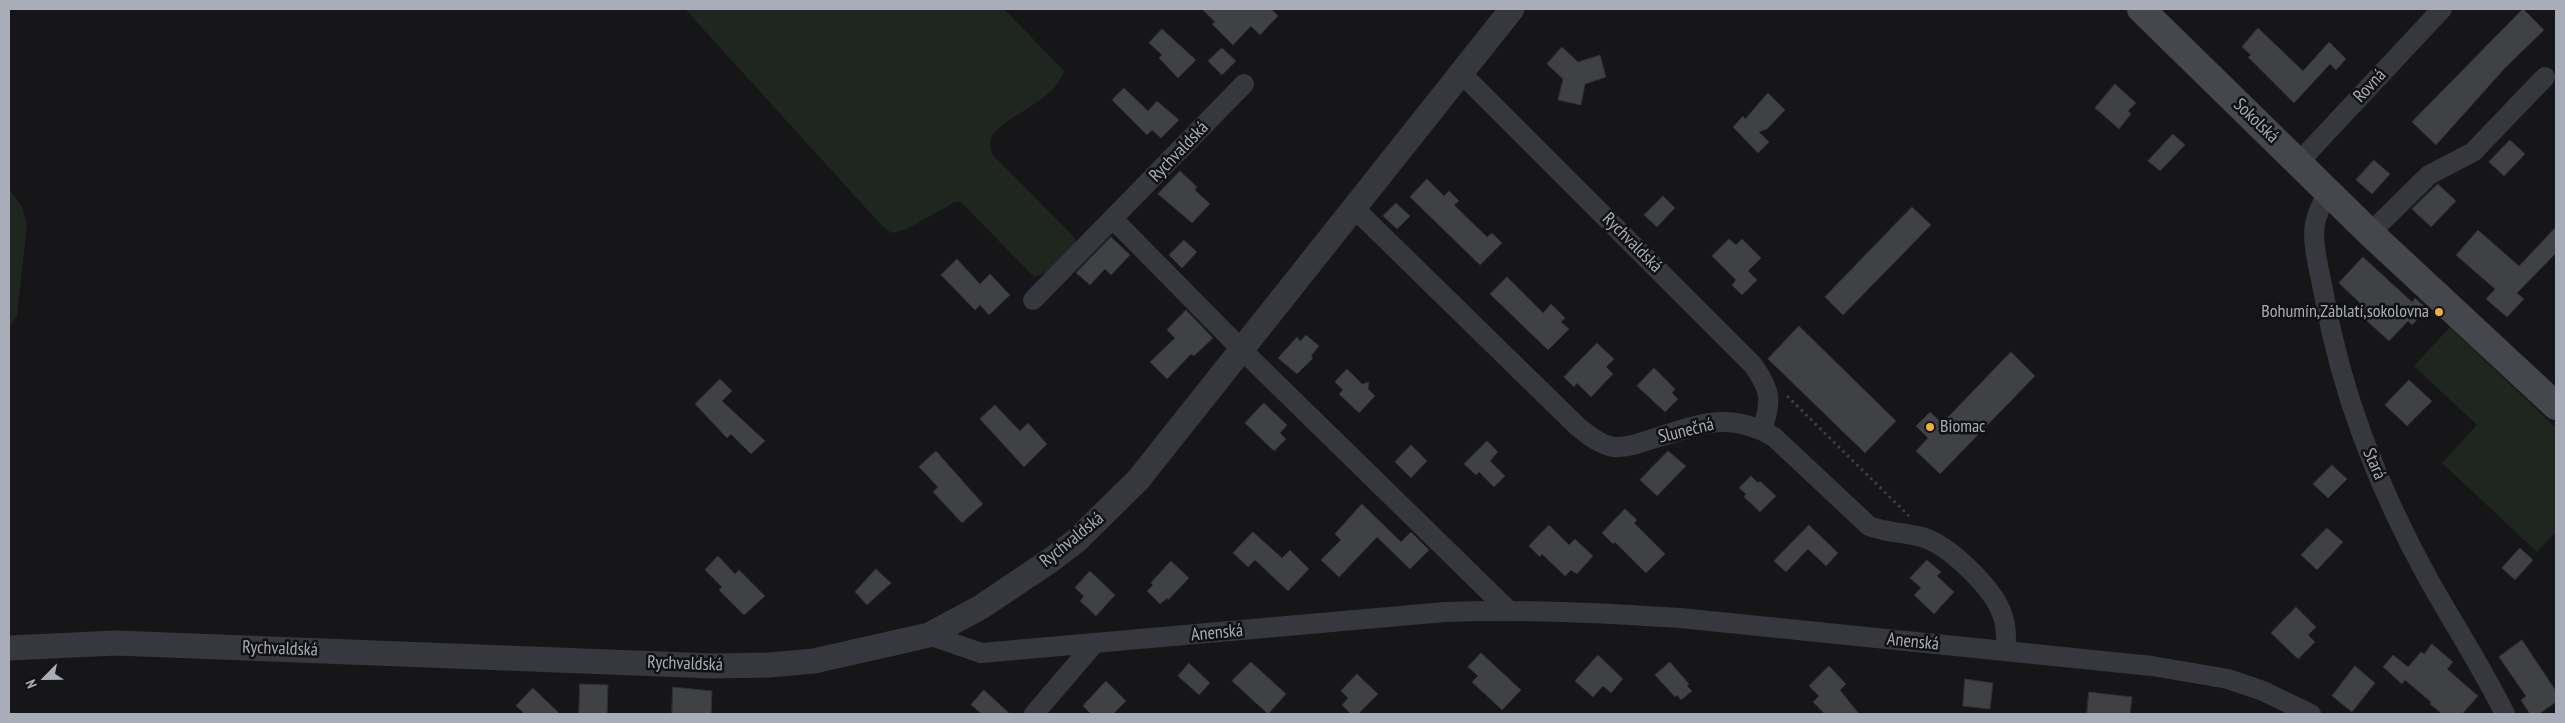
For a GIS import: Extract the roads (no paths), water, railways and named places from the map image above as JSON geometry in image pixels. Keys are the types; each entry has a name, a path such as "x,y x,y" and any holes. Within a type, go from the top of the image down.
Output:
{"main road":[{"name":"Sokolská","path":"2141,9 2328,193 2556,406"}],"street":[{"name":"Rychvaldská","path":"9,648 116,643 713,666 769,665 814,661 930,635 981,607 1077,540 1138,480 1512,9"},
{"name":"Rovná","path":"2298,163 2442,9"},
{"name":"Rychvaldská","path":"1461,73 1753,365 1765,381 1769,398 1768,412 1762,430"},
{"path":"2370,233 2429,175 2473,152 2545,77"},
{"name":"Rychvaldská","path":"1034,300 1114,220 1244,84"},
{"name":"Stará","path":"2328,193 2320,208 2314,226 2315,240 2328,322 2348,401 2384,487 2429,580 2505,714"},
{"name":"Slunečná","path":"1354,208 1594,440 1614,447 1635,445 1694,426 1724,421 1742,422 1762,430 1774,437 1869,526 1922,537 1940,546 1982,582 1994,597 2003,616 2006,651"},
{"path":"1114,220 1241,349 1508,610"},
{"name":"Anenská","path":"930,635 981,653 1445,612 1508,610 1680,618 2152,666 2228,678 2263,691 2311,714"},
{"path":"1034,714 1094,644"}],"place":[{"name":"Bohumín,Záblatí,sokolovna","path":"2439,312"},
{"name":"Biomac","path":"1930,427"}]}
